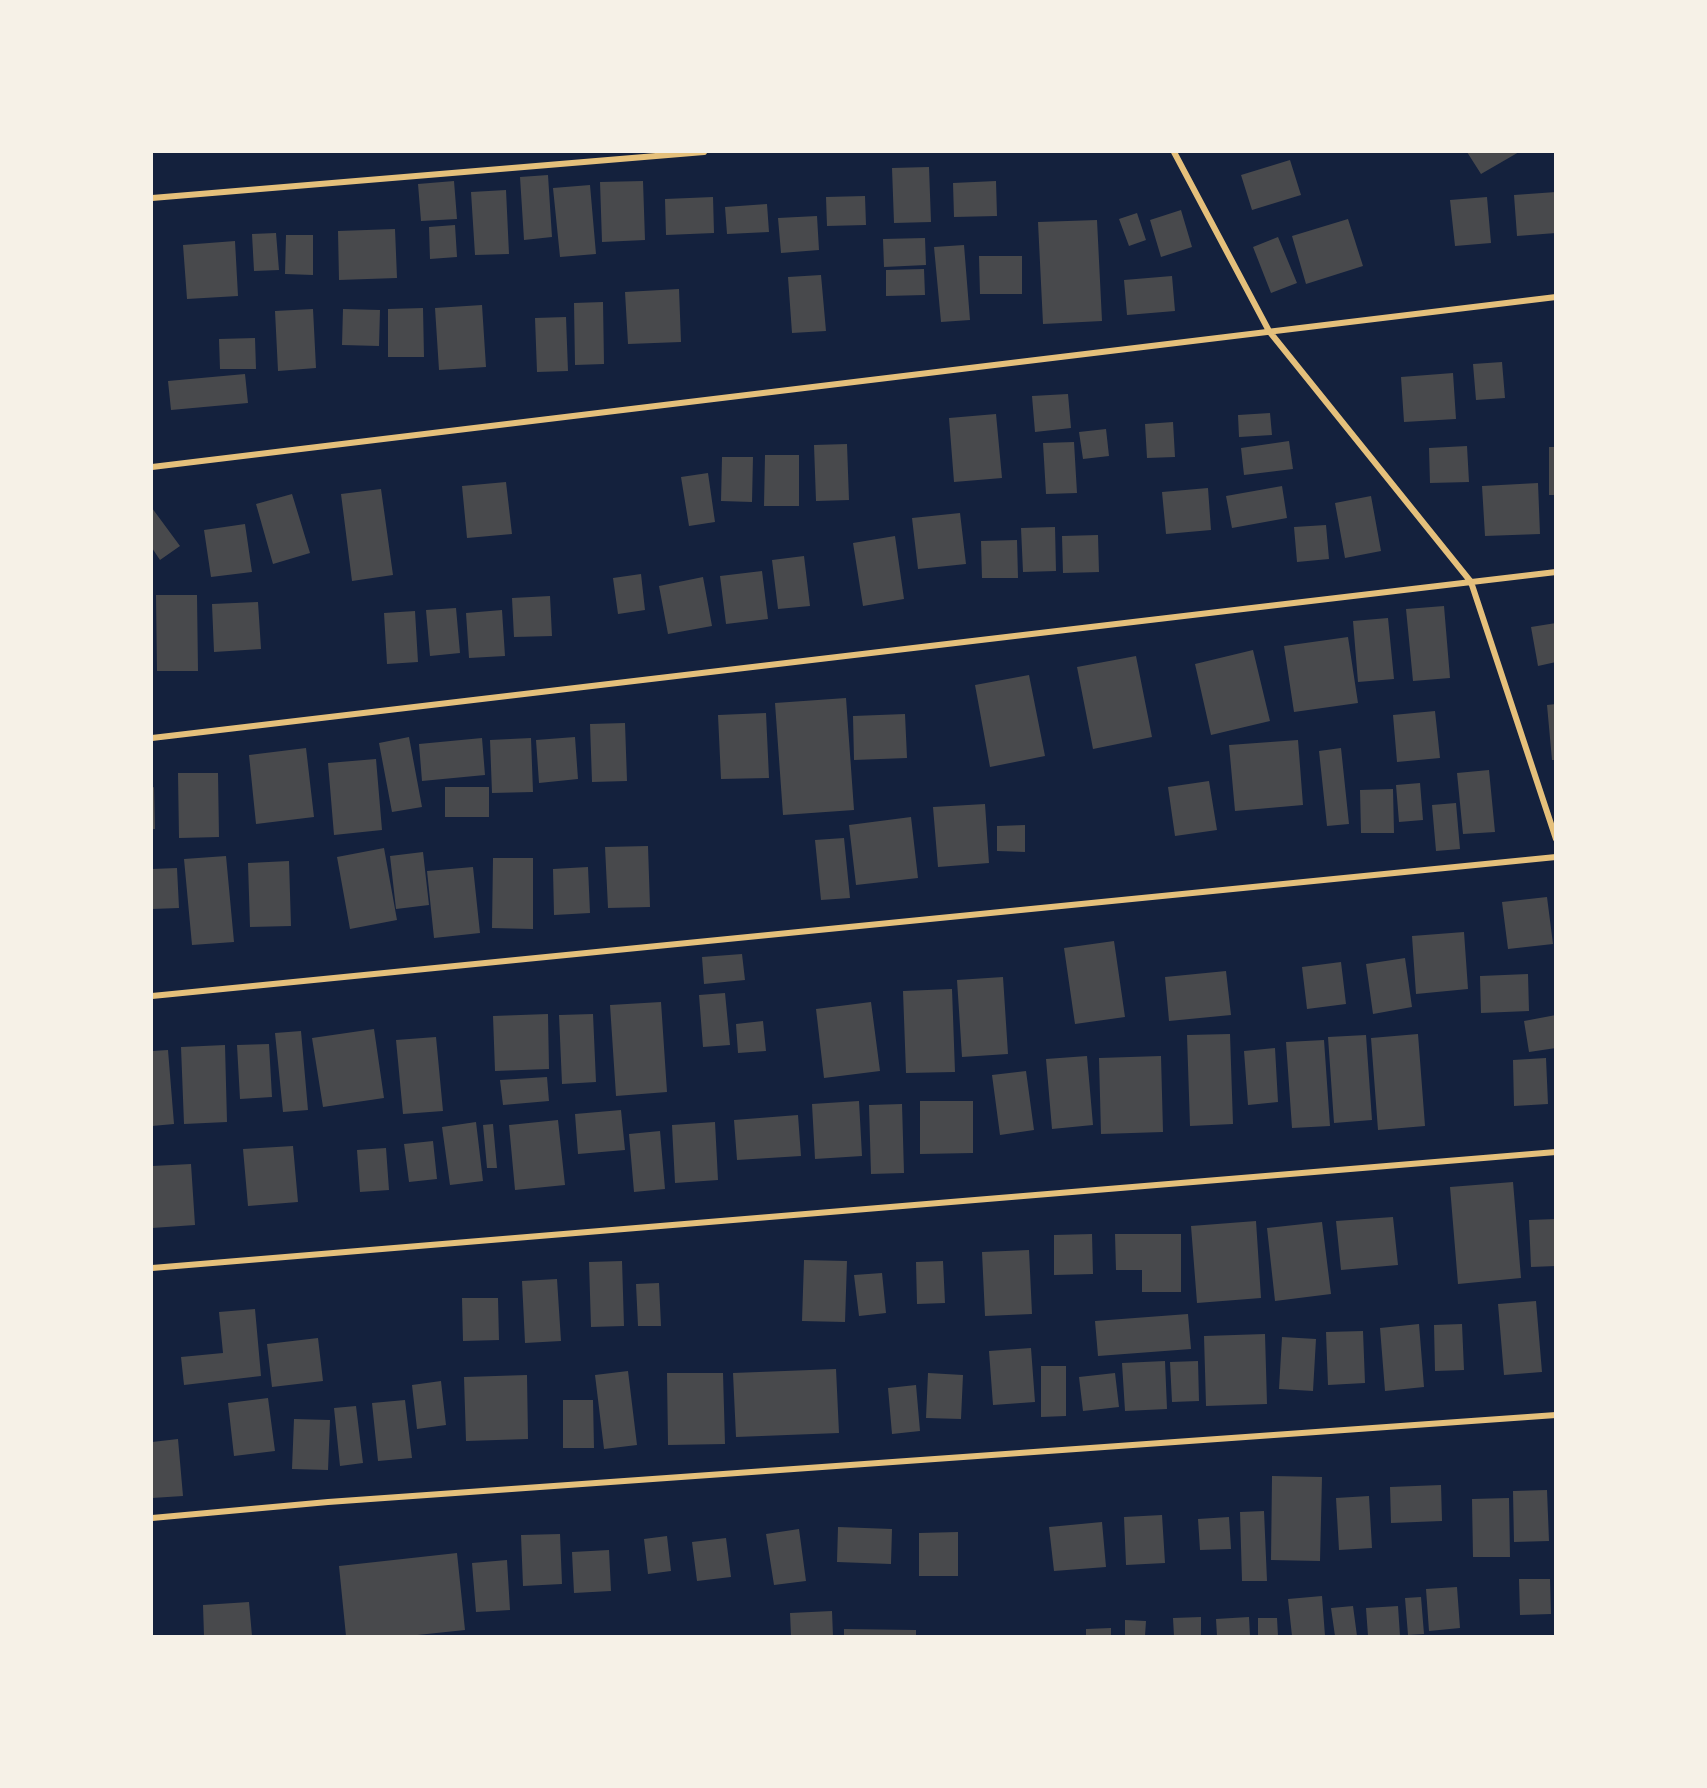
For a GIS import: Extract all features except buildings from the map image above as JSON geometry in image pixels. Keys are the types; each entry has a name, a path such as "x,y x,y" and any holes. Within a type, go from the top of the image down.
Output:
{"street":[{"path":"152,198 704,152"},
{"path":"1174,152 1269,331 1471,582 1556,839"},
{"path":"152,467 1556,297"},
{"path":"152,738 1556,572"},
{"path":"152,996 1556,857"},
{"path":"152,1268 1556,1152"},
{"path":"152,1518 328,1502 1556,1414"}]}
